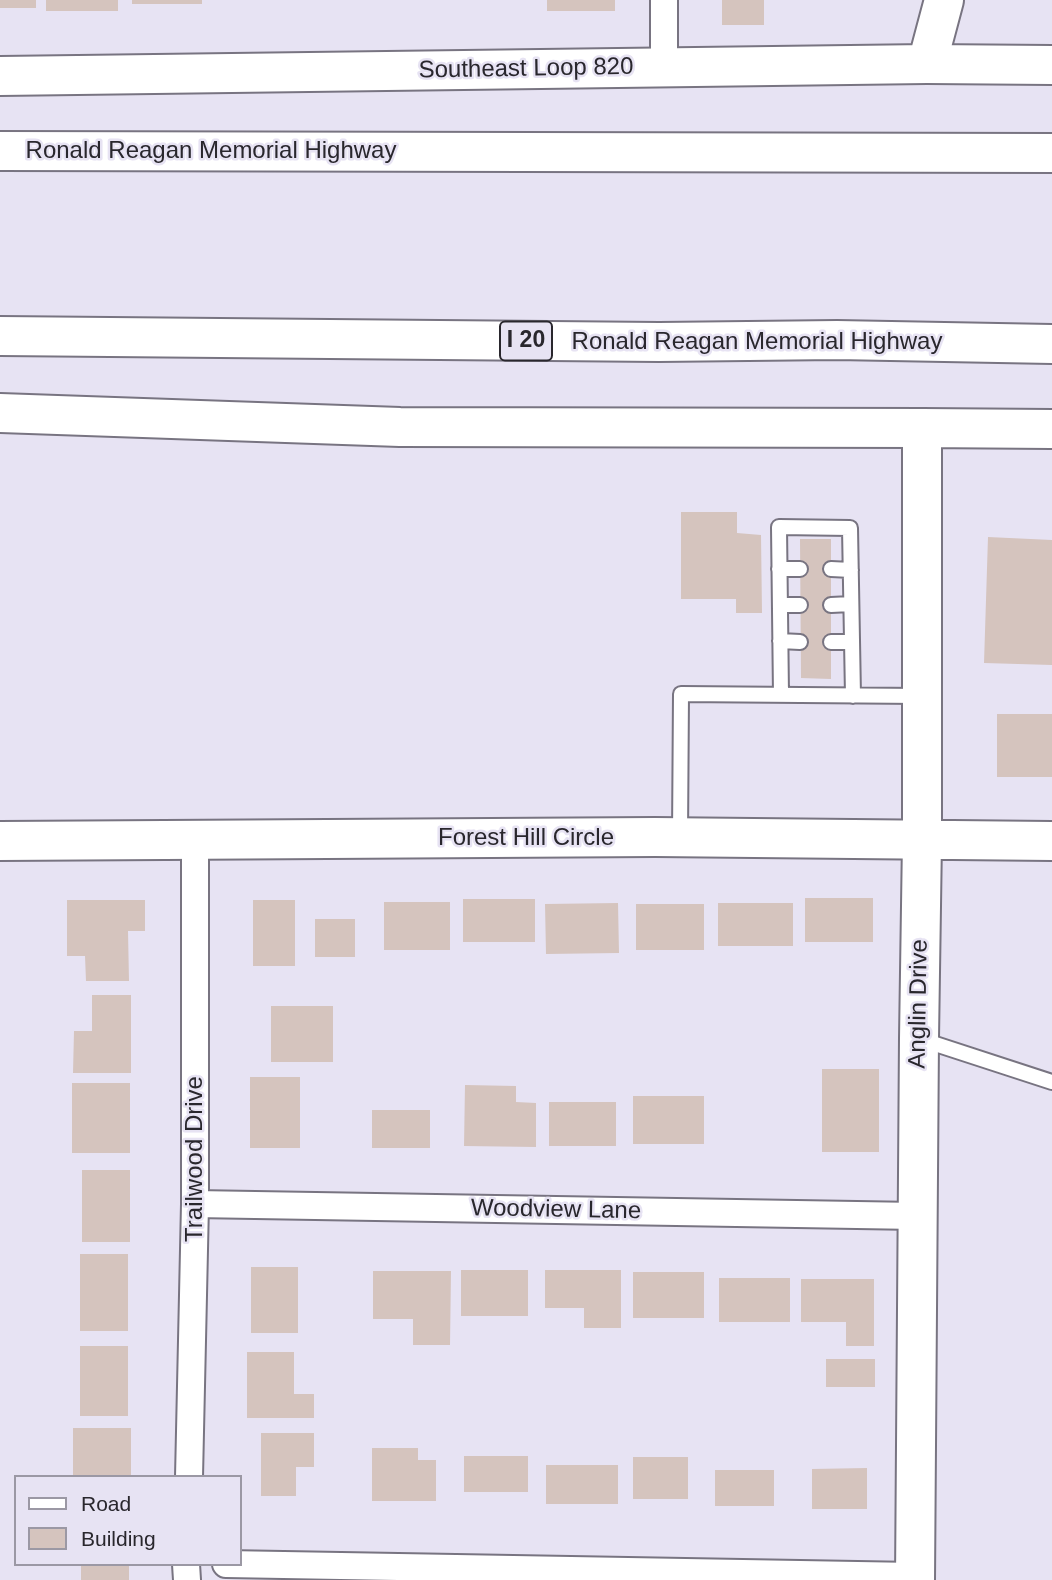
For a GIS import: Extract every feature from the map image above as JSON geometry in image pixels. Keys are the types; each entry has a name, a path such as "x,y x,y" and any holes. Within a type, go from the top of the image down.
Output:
{"main road":[{"path":"926,64 944,0"},
{"name":"Southeast Loop 820","path":"0,76 926,64 1052,65"},
{"name":"Ronald Reagan Memorial Highway","path":"0,151 1052,153"},
{"name":"Ronald Reagan Memorial Highway","path":"0,336 659,342 838,340 1052,344"},
{"path":"0,413 400,427 1052,429"},
{"name":"Anglin Drive","path":"915,1578 922,840 922,428"},
{"name":"Forest Hill Circle","path":"0,841 680,838 1052,841"}],"street":[{"path":"664,0 664,68"},
{"name":"Trailwood Drive","path":"189,1475 195,1204 195,841"},
{"name":"Woodview Lane","path":"195,1204 917,1216"},
{"path":"242,1564 915,1578"}],"lane":[{"path":"781,695 779,527 850,528 853,696"},
{"path":"779,569 800,569"},
{"path":"831,569 851,570"},
{"path":"831,605 851,604"},
{"path":"780,605 800,605"},
{"path":"780,641 800,642"},
{"path":"831,642 852,642"},
{"path":"680,838 681,694 922,696"},
{"path":"919,1038 1052,1082"}],"building":[{"path":"0,0 36,0 36,8 0,8"},
{"path":"46,0 118,0 118,11 46,11"},
{"path":"132,0 202,0 202,4 132,4"},
{"path":"547,0 615,0 615,11 547,11"},
{"path":"722,0 764,0 764,25 722,25"},
{"path":"681,512 737,512 737,533 761,535 762,613 736,613 736,599 681,599"},
{"path":"988,537 1052,540 1052,665 984,663"},
{"path":"800,539 831,539 831,679 801,678"},
{"path":"997,714 1052,714 1052,777 997,777"},
{"path":"805,898 873,898 873,942 805,942"},
{"path":"463,899 535,899 535,942 463,942"},
{"path":"67,900 145,900 145,931 128,931 129,981 86,981 85,956 67,956"},
{"path":"253,900 295,900 295,966 253,966"},
{"path":"384,902 450,902 450,950 384,950"},
{"path":"618,903 619,953 546,954 545,904"},
{"path":"718,903 793,903 793,946 718,946"},
{"path":"636,904 704,904 704,950 636,950"},
{"path":"315,919 355,919 355,957 315,957"},
{"path":"92,995 131,995 131,1073 73,1073 74,1031 92,1031"},
{"path":"271,1006 333,1006 333,1062 271,1062"},
{"path":"822,1069 879,1069 879,1152 822,1152"},
{"path":"250,1077 300,1077 300,1148 250,1148"},
{"path":"72,1083 130,1083 130,1153 72,1153"},
{"path":"465,1085 516,1086 516,1102 536,1103 536,1147 464,1146"},
{"path":"633,1096 704,1096 704,1144 633,1144"},
{"path":"549,1102 616,1102 616,1146 549,1146"},
{"path":"372,1110 430,1110 430,1148 372,1148"},
{"path":"82,1170 130,1170 130,1242 82,1242"},
{"path":"80,1254 128,1254 128,1331 80,1331"},
{"path":"251,1267 298,1267 298,1333 251,1333"},
{"path":"461,1270 528,1270 528,1316 461,1316"},
{"path":"545,1270 621,1270 621,1328 584,1328 584,1308 545,1308"},
{"path":"373,1271 451,1271 450,1345 413,1345 413,1319 373,1319"},
{"path":"633,1272 704,1272 704,1318 633,1318"},
{"path":"719,1278 790,1278 790,1322 719,1322"},
{"path":"801,1279 874,1279 874,1346 846,1346 846,1322 801,1322"},
{"path":"80,1346 128,1346 128,1416 80,1416"},
{"path":"247,1352 294,1352 294,1394 314,1394 314,1418 247,1418"},
{"path":"826,1359 875,1359 875,1387 826,1387"},
{"path":"73,1428 131,1428 131,1475 73,1475"},
{"path":"261,1433 314,1433 314,1467 296,1467 296,1496 261,1496"},
{"path":"372,1448 418,1448 418,1460 436,1460 436,1501 372,1501"},
{"path":"464,1456 528,1456 528,1492 464,1492"},
{"path":"633,1457 688,1457 688,1499 633,1499"},
{"path":"546,1465 618,1465 618,1504 546,1504"},
{"path":"867,1468 867,1509 812,1509 812,1469"},
{"path":"715,1470 774,1470 774,1506 715,1506"},
{"path":"81,1566 129,1566 129,1580 81,1580"}]}
